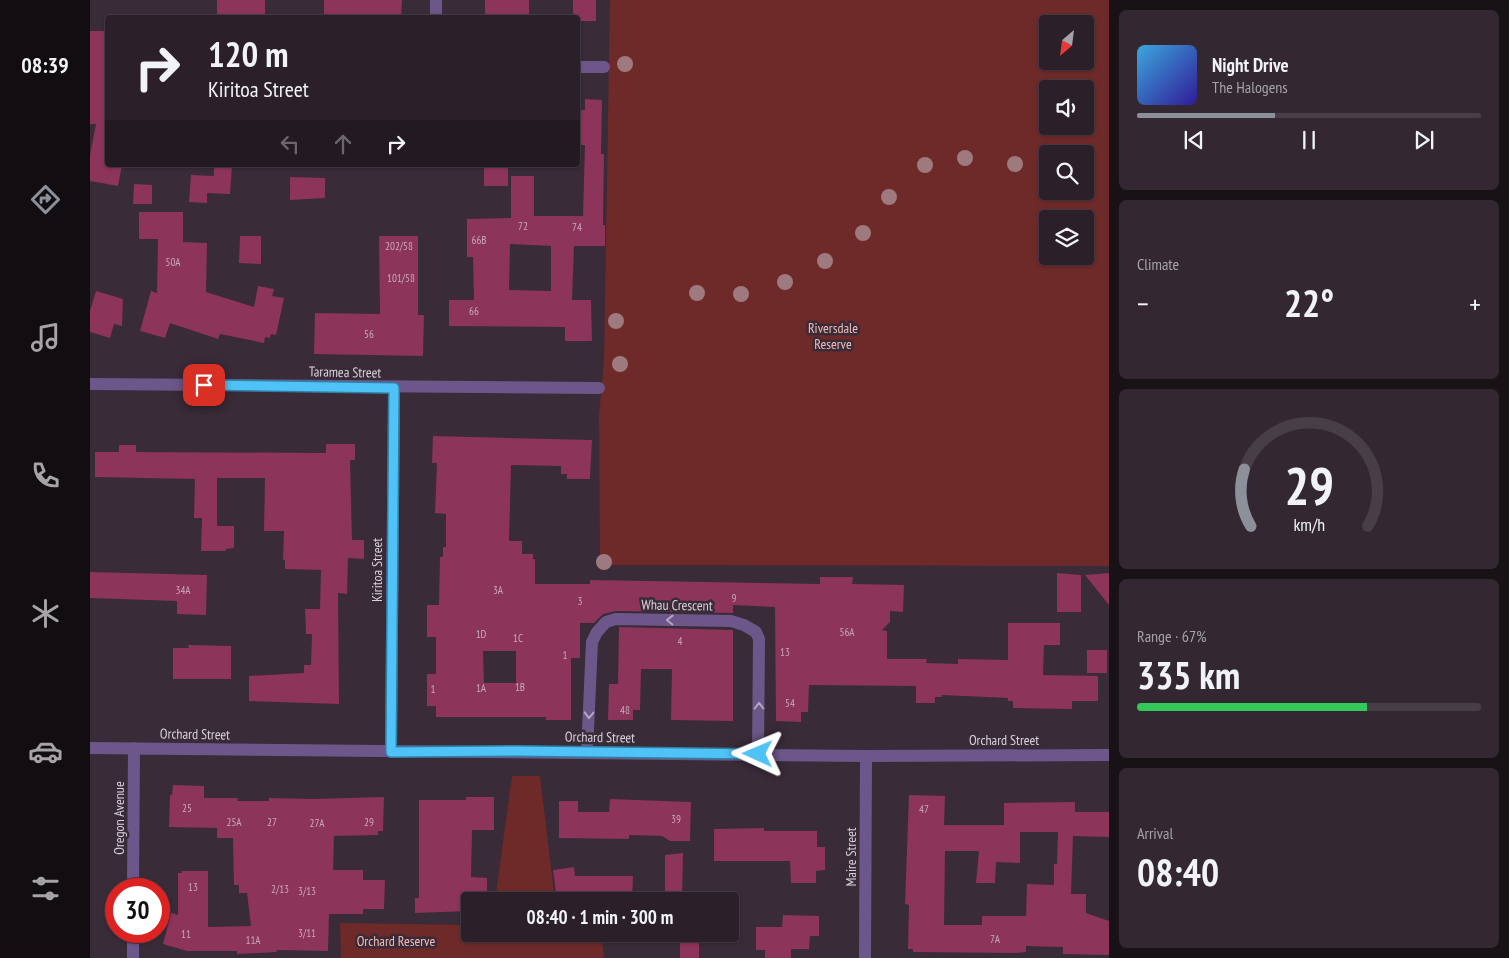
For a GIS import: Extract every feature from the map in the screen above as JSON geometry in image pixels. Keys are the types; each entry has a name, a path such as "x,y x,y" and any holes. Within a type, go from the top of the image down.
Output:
{"street":[{"path":"436,0 436,15"},
{"path":"580,67 604,67"},
{"name":"Taramea Street","path":"90,384 394,388 599,388"},
{"name":"Kiritoa Street","path":"391,752 394,388"},
{"name":"Whau Crescent","path":"588,752 592,642 597,632 606,622 616,619 731,621 744,625 756,632 759,639 758,754"},
{"name":"Orchard Street","path":"90,748 866,756 1109,755"},
{"name":"Oregon Avenue","path":"133,878 134,748"},
{"name":"Maire Street","path":"865,958 866,756"},
{"path":"133,943 133,958"}],"green space":[{"name":"Riversdale Reserve","path":"610,0 1109,0 1109,566 600,565 599,416 604,361"},
{"path":"512,776 540,776 554,892 496,892"},
{"name":"Orchard Reserve","path":"340,923 461,925 461,942 602,942 604,958 341,958"}],"building":[{"path":"217,0 265,0 265,15 217,15"},
{"path":"324,0 402,0 401,15 324,15"},
{"path":"485,0 529,0 529,15 485,15"},
{"path":"573,0 596,0 596,21 580,21 580,15 573,15"},
{"path":"90,31 105,31 105,167 122,167 118,186 90,181 90,155 96,124 90,124"},
{"path":"585,99 602,100 601,154 604,154 603,225 605,225 605,246 574,246 572,300 591,300 592,341 565,341 565,327 449,326 449,300 474,300 473,257 467,257 467,219 511,218 511,176 534,176 534,216 583,216 585,145 580,145 580,110 585,110","holes":["510,244 551,246 551,291 509,290"]},
{"path":"214,167 232,167 230,194 207,193 207,203 189,202 191,175 214,176"},
{"path":"484,167 508,167 508,186 484,186"},
{"path":"290,177 325,178 325,198 290,200"},
{"path":"134,184 152,185 152,204 133,204"},
{"path":"139,212 183,212 183,242 207,243 206,292 254,307 258,286 274,289 272,296 284,298 276,335 271,334 270,338 265,337 264,343 220,334 218,339 170,323 165,338 140,331 151,291 157,293 158,239 139,239"},
{"path":"240,236 261,236 261,264 239,263"},
{"path":"379,236 418,236 418,315 424,315 423,356 314,354 315,313 380,314"},
{"path":"96,291 123,299 122,326 114,324 110,338 90,332 90,311"},
{"path":"433,436 592,440 590,479 567,479 567,474 561,474 561,466 511,465 509,541 522,541 522,554 533,554 533,559 535,559 535,584 590,584 590,580 820,584 820,577 853,577 852,584 904,585 903,612 890,611 890,622 882,630 887,631 887,659 927,659 926,663 958,664 958,659 1008,660 1008,623 1060,623 1060,645 1044,645 1043,675 1098,676 1098,701 1072,701 1072,709 1013,708 1013,701 1008,701 1008,698 942,695 942,697 935,697 935,703 916,703 916,686 809,685 808,712 801,712 801,722 776,721 775,607 733,605 733,613 616,611 603,614 594,623 580,623 580,658 571,658 571,720 546,720 546,717 436,717 436,706 427,706 427,674 436,674 436,637 427,637 427,605 439,605 440,557 443,557 443,547 446,547 446,514 435,513 437,463 432,463","holes":["483,651 516,651 516,683 484,683"]},
{"path":"326,444 355,444 355,460 350,460 352,540 364,540 364,559 348,558 347,594 338,593 339,704 249,701 249,676 304,673 304,665 311,665 312,634 306,634 305,609 320,609 321,570 285,569 285,560 283,560 284,531 264,531 265,478 217,478 217,526 234,526 234,548 226,549 226,551 201,551 202,518 194,518 195,479 95,477 95,452 119,452 119,445 136,445 136,452 326,453"},
{"path":"90,572 207,575 206,615 177,614 177,601 90,598"},
{"path":"1057,573 1081,575 1081,612 1057,612"},
{"path":"1109,573 1109,605 1085,575"},
{"path":"619,627 733,630 733,721 671,720 672,669 641,669 640,710 633,710 633,720 608,720 609,684 618,684"},
{"path":"188,645 231,646 231,679 173,679 173,648 189,648"},
{"path":"1087,650 1107,650 1107,673 1087,673"},
{"path":"173,785 204,786 204,798 238,798 237,801 269,801 269,798 384,797 383,831 378,831 378,835 334,836 333,870 363,870 363,880 385,880 384,909 363,909 363,914 329,914 328,951 276,950 277,952 237,954 237,951 187,951 163,944 170,943 171,913 178,915 178,873 182,873 182,871 208,871 208,927 251,926 247,893 239,893 239,885 234,885 233,838 217,838 217,828 169,827 170,795 172,795"},
{"path":"909,795 945,796 944,825 1004,825 1004,803 1075,802 1075,812 1109,812 1109,837 1073,836 1071,894 1086,894 1086,913 1109,921 1109,955 1063,954 1063,947 1026,946 1026,952 1016,953 913,952 913,949 908,949 909,905 905,904","holes":["1020,832 1058,832 1057,864 1054,864 1054,885 1027,884 1026,916 982,916 982,925 944,925 945,851 979,851 976,883 995,883 996,862 1020,863"]},
{"path":"466,797 494,797 494,830 472,830 471,877 487,878 487,892 461,892 461,911 415,913 415,898 419,898 419,800 466,800"},
{"path":"610,799 691,802 690,841 670,841 662,836 629,835 629,839 559,838 559,801 578,801 578,812 609,812"},
{"path":"764,828 764,831 817,831 817,847 825,847 825,870 816,871 816,883 791,883 790,861 714,861 714,829"},
{"path":"683,853 682,892 665,892 665,855"},
{"path":"574,867 575,876 633,876 632,892 556,892 553,870"},
{"path":"783,915 819,916 819,936 810,936 809,949 791,949 791,958 765,958 765,950 756,950 756,927 782,927"},
{"path":"680,942 699,942 699,958 680,958"}],"route":[{"path":"204,385 394,388 391,752 517,751 758,754"}]}
